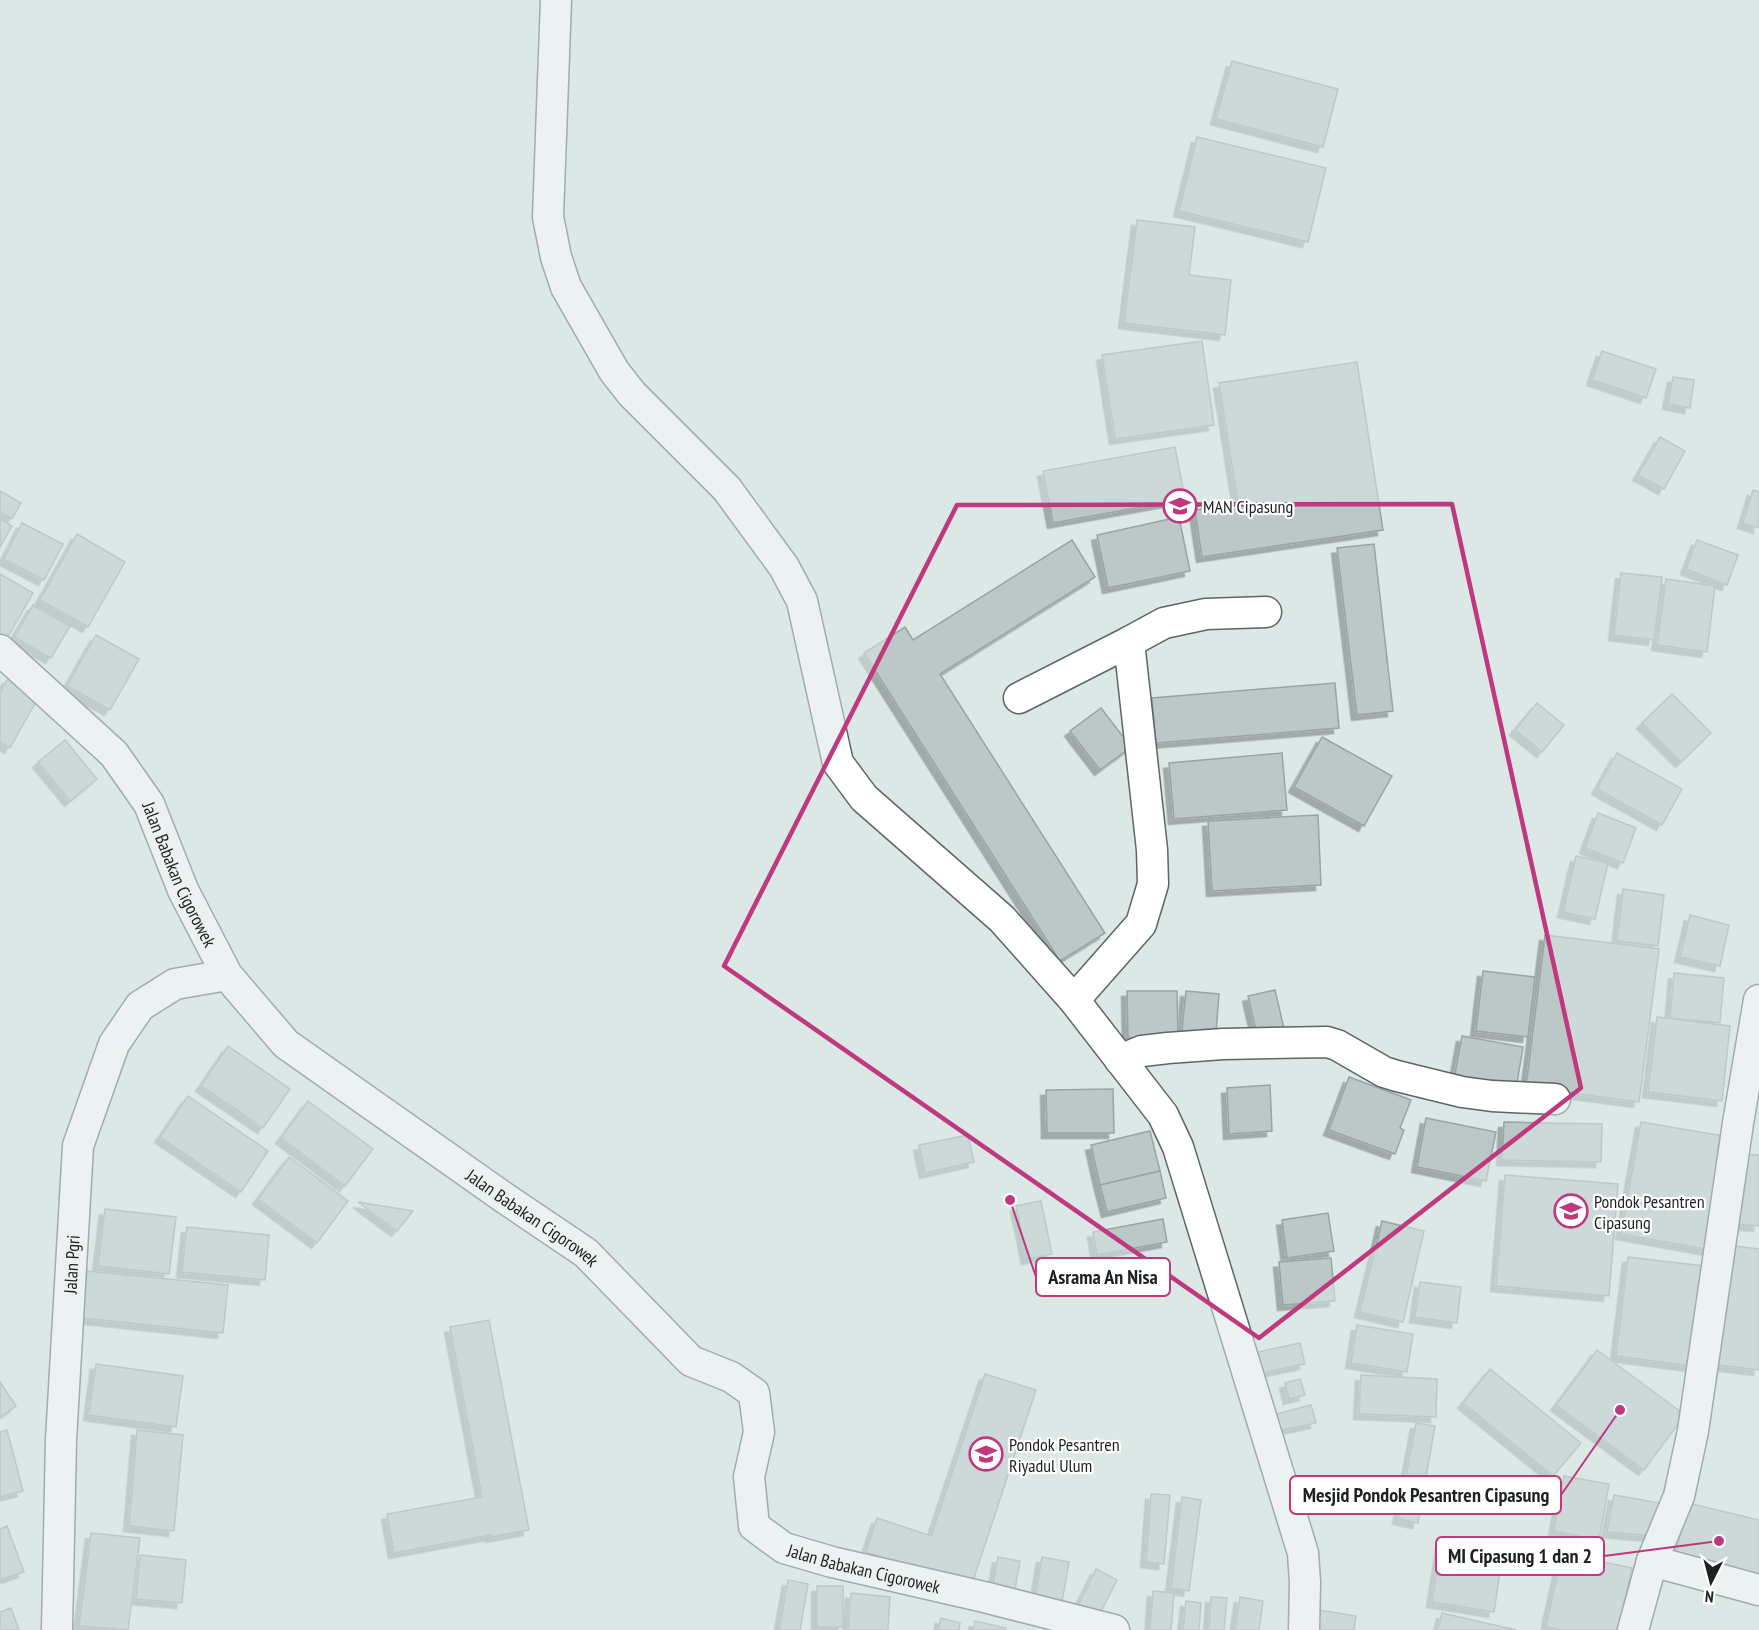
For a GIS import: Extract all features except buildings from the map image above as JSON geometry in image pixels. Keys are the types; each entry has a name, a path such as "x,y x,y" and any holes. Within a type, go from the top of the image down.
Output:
{"street":[{"path":"556,0 548,217 556,257 566,287 614,371 632,394 727,489 784,567 802,601 838,764 864,798 1002,919 1074,1000 1163,1115 1178,1148 1303,1553 1304,1630"},
{"path":"1019,698 1164,623 1206,614 1266,612"},
{"path":"1074,1000 1142,924 1153,884 1152,850 1129,642"},
{"name":"Jalan Babakan Cigorowek","path":"0,650 114,754 149,804 183,890 227,975 286,1044 586,1253 691,1361 731,1377 754,1394 759,1432 749,1477 754,1526 784,1548 1114,1630"},
{"name":"Jalan Pgri","path":"57,1630 61,1440 78,1146 114,1044 140,1006 175,984 227,975"},
{"path":"1633,1630 1652,1561 1678,1496 1694,1431 1759,1000"},
{"path":"1120,1060 1142,1051 1168,1048 1223,1044 1327,1042 1352,1053 1384,1072 1397,1076 1462,1092 1554,1099"},
{"path":"1652,1561 1759,1590"}],"highlighted area":[{"path":"1452,504 1581,1088 1259,1338 724,966 957,505"}],"place":[{"name":"MAN Cipasung","path":"1180,506"},
{"name":"Asrama An Nisa","path":"1010,1200"},
{"name":"Pondok Pesantren Cipasung","path":"1571,1211"},
{"name":"Mesjid Pondok Pesantren Cipasung","path":"1620,1410"},
{"name":"Pondok Pesantren Riyadul Ulum","path":"986,1454"},
{"name":"MI Cipasung 1 dan 2","path":"1719,1541"}]}
